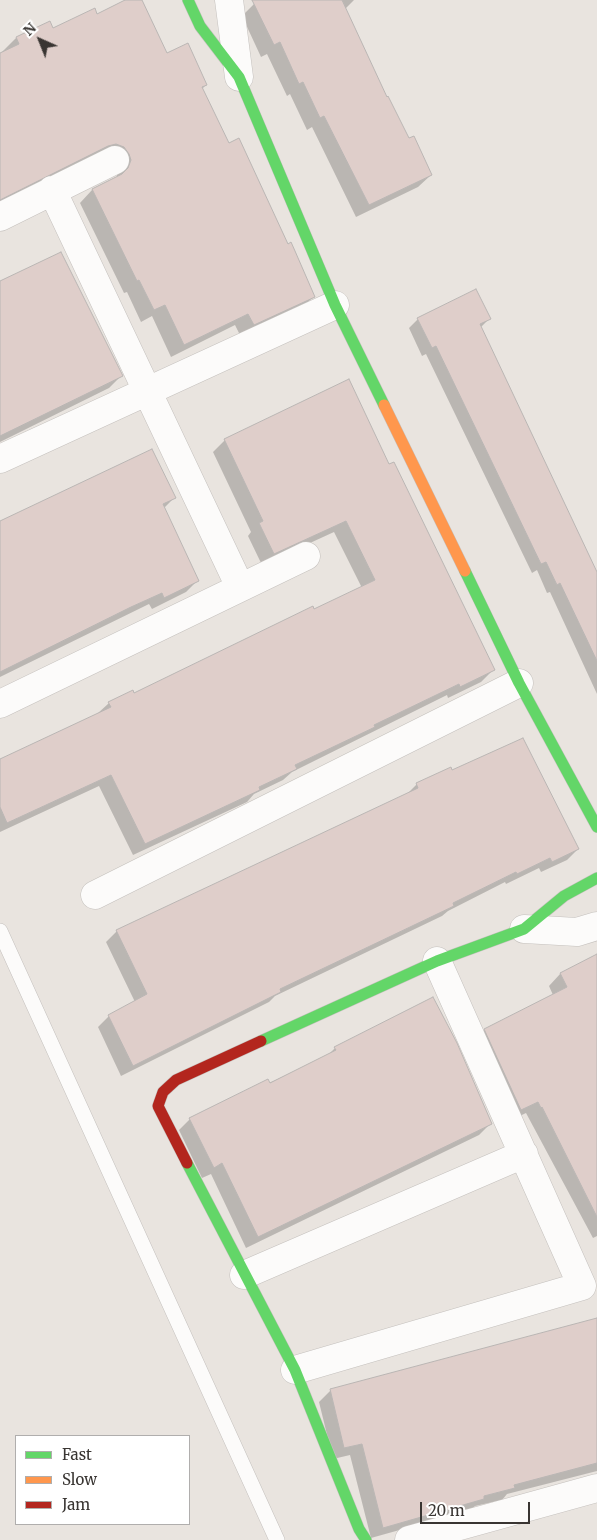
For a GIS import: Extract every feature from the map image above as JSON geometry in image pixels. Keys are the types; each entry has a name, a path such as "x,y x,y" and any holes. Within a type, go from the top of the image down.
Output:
{"street":[{"path":"188,0 200,26 239,76 335,305 519,683 597,827"},
{"path":"229,0 239,76"},
{"path":"0,218 52,190 115,160"},
{"path":"52,190 240,586"},
{"path":"0,458 335,305"},
{"path":"0,704 240,586 306,556"},
{"path":"95,895 519,683"},
{"path":"366,1540 359,1529 295,1370 244,1275 158,1106 163,1092 176,1080 437,961 524,929 564,896 597,878"},
{"path":"524,929 577,932 597,926"},
{"path":"295,1370 590,1284 524,1154 437,961"},
{"path":"244,1275 524,1154"},
{"path":"409,1540 597,1488"}],"lane":[{"path":"0,931 277,1540"}],"building":[{"path":"125,0 142,0 167,53 188,43 207,85 202,87 229,143 239,138 288,244 291,242 315,297 254,325 248,314 184,345 165,305 154,310 139,280 137,281 92,189 122,174 128,168 131,160 129,154 124,147 116,144 108,146 0,200 0,53 19,44 16,37 50,21 53,28 95,8 97,14"},
{"path":"252,0 342,0 387,97 409,138 414,136 432,175 369,205 324,116 320,118 303,82 299,84 280,42 274,45"},
{"path":"61,252 123,376 0,436 0,281"},
{"path":"476,289 491,319 480,324 597,572 597,661 560,583 557,585 546,562 541,564 436,346 432,348 417,318"},
{"path":"349,379 389,464 394,462 495,670 460,687 459,684 374,725 375,727 295,765 297,769 259,787 260,790 145,844 111,775 7,823 0,807 0,759 111,707 108,702 133,690 134,693 313,606 314,609 375,580 346,521 274,554 259,523 263,521 224,439"},
{"path":"152,449 176,498 163,504 199,581 164,598 162,593 131,607 0,672 0,521"},
{"path":"523,738 579,849 552,862 550,858 517,874 516,872 453,903 454,906 280,989 281,992 133,1066 108,1015 147,994 116,930 418,788 416,783 451,767 452,770"},
{"path":"597,954 597,1217 542,1107 538,1102 521,1110 484,1029 567,987 560,973"},
{"path":"433,997 457,1043 492,1124 258,1237 222,1163 214,1168 189,1118 268,1079 270,1083 336,1050 334,1047"},
{"path":"597,1318 597,1463 514,1485 515,1488 484,1496 484,1499 383,1528 362,1444 344,1448 330,1389"}],"traffic: fast":[{"path":"188,0 200,26 239,77 335,305 384,405"},
{"path":"465,571 519,683 597,827"},
{"path":"261,1041 437,961 524,929 564,896 597,878"},
{"path":"187,1163 295,1370 359,1529 366,1540"}],"traffic: slow":[{"path":"384,405 465,571"}],"traffic: jam":[{"path":"187,1163 158,1106 163,1092 176,1080 261,1041"}]}
